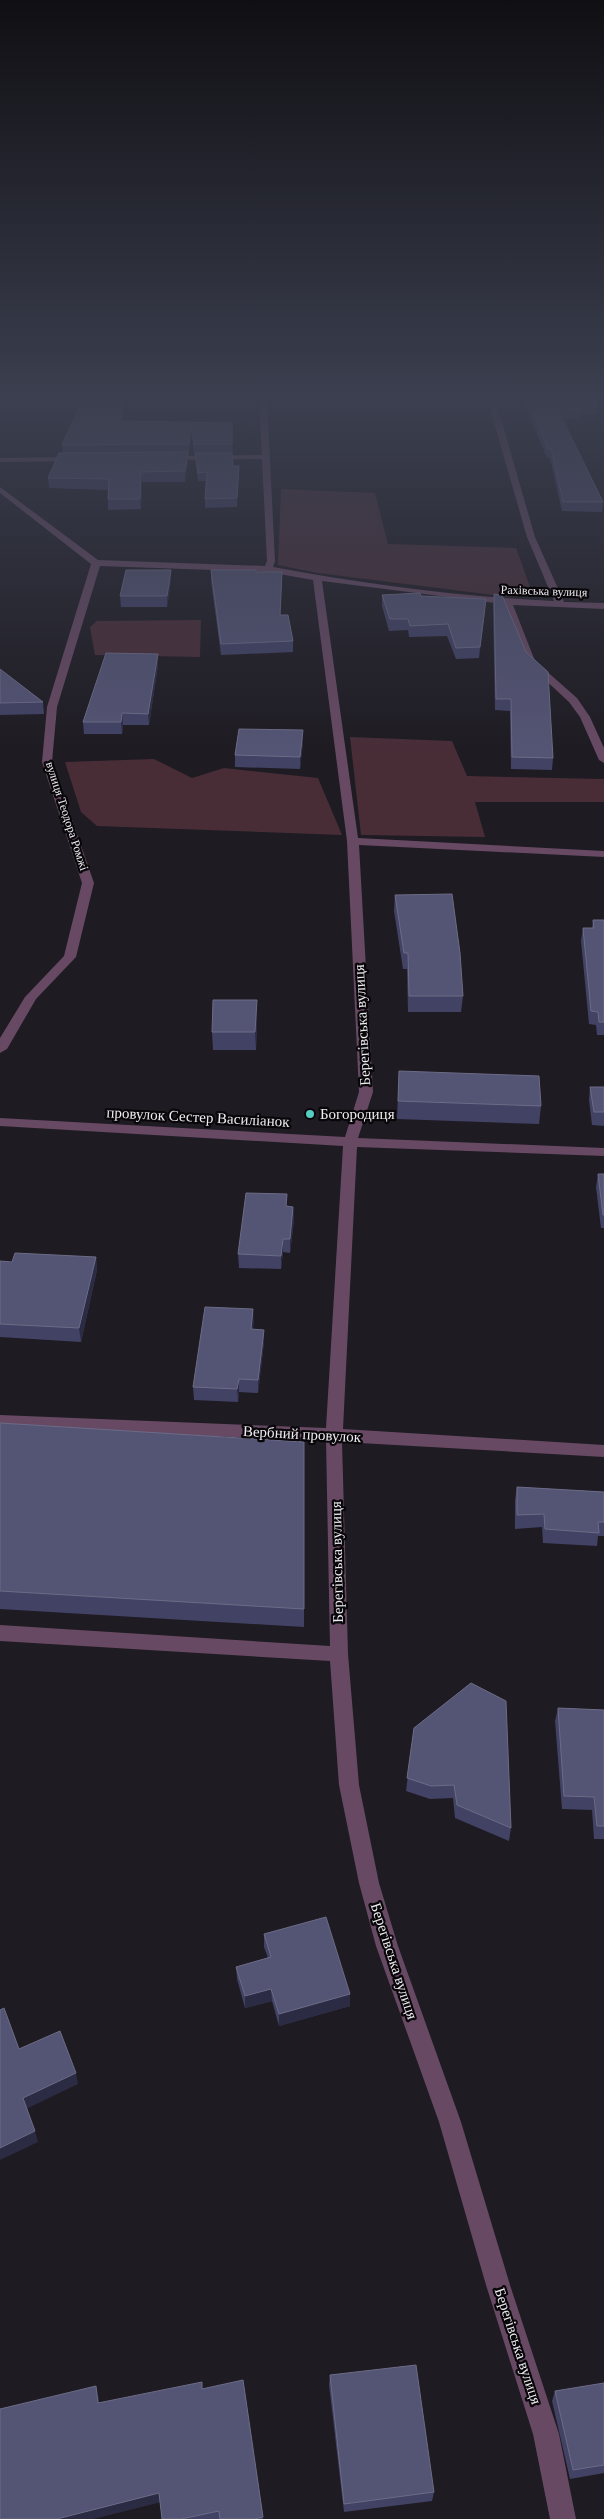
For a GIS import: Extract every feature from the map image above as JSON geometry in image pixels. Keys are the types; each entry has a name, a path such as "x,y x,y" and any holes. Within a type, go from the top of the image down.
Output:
{"street":[{"path":"34,516 96,564"},
{"path":"268,569 271,561 269,516"},
{"path":"525,516 531,537 560,604"},
{"name":"Рахівська вулиця","path":"96,564 268,569 317,578 507,602 604,606"},
{"name":"вулиця Теодора Ромжі","path":"0,1049 30,997 70,957 88,883 47,762 52,707 96,564"},
{"name":"Берегівська вулиця","path":"317,578 353,841 366,1092 350,1142 334,1435 339,1654 349,1785 368,1883 387,1946 450,2122 498,2285 546,2434 563,2519"},
{"path":"507,602 532,662 573,700 585,718 604,760"},
{"path":"353,841 604,854"},
{"name":"провулок Сестер Василіанок","path":"0,1122 350,1142 604,1152"},
{"name":"Вербний провулок","path":"0,1421 334,1435 604,1451"},
{"path":"0,1633 339,1654"}],"shaded area":[{"path":"280,516 381,516 388,544 516,548 533,595 511,597 318,573 278,565"},
{"path":"201,620 200,657 95,655 90,627 97,621"},
{"path":"350,737 452,741 467,776 604,779 604,802 475,802 485,837 361,835"},
{"path":"154,759 192,778 224,768 318,778 342,835 97,826 81,812 65,762"}],"building":[{"path":"126,570 171,570 167,596 120,596"},
{"path":"211,570 282,572 280,615 288,615 293,641 221,644"},
{"path":"420,593 421,596 486,599 480,647 456,648 448,624 410,626 408,619 390,619 382,595"},
{"path":"494,594 502,595 526,652 548,672 553,758 512,757 511,699 496,699"},
{"path":"106,653 158,654 148,714 122,713 121,722 83,722"},
{"path":"0,669 43,702 0,703"},
{"path":"239,729 303,730 300,757 235,755"},
{"path":"452,894 460,953 463,996 409,996 408,953 404,953 395,895"},
{"path":"593,920 604,920 604,1022 599,1022 598,1012 591,1011 583,928 594,928"},
{"path":"213,1000 257,1000 255,1032 212,1032"},
{"path":"399,1071 539,1076 541,1106 398,1101"},
{"path":"590,1087 604,1087 604,1112 594,1112"},
{"path":"598,1174 604,1174 604,1215 603,1215"},
{"path":"246,1193 287,1194 286,1206 293,1207 290,1239 283,1239 281,1256 238,1254"},
{"path":"15,1253 96,1257 79,1328 0,1324 0,1261 12,1262"},
{"path":"205,1307 253,1309 251,1329 264,1330 258,1380 239,1379 237,1389 193,1387"},
{"path":"0,1423 304,1442 304,1609 0,1591"},
{"path":"517,1487 604,1492 604,1522 598,1522 599,1533 545,1529 544,1514 517,1515"},
{"path":"471,1683 506,1701 511,1828 457,1805 454,1785 431,1786 407,1778 414,1728"},
{"path":"558,1708 604,1710 604,1826 597,1826 594,1797 564,1796"},
{"path":"326,1917 350,1994 279,2014 271,1989 245,1996 236,1967 271,1957 264,1934"},
{"path":"4,2008 19,2049 60,2031 76,2073 23,2098 35,2131 0,2148 0,2010"},
{"path":"416,2365 434,2492 344,2504 330,2375"},
{"path":"243,2380 263,2517 254,2519 220,2519 219,2511 181,2519 162,2519 159,2493 57,2519 0,2519 0,2409 96,2386 98,2403 202,2382 202,2389"},
{"path":"604,2383 604,2465 573,2470 555,2391"}],"place":[{"name":"Богородиця","path":"310,1114"}]}
